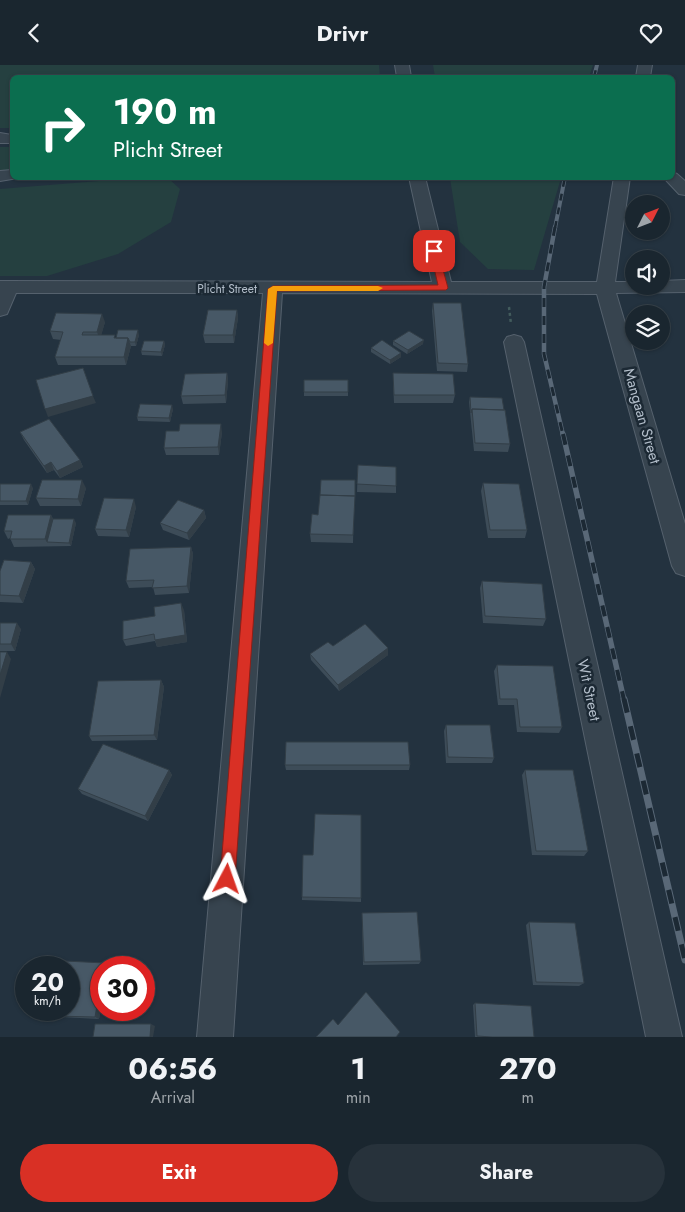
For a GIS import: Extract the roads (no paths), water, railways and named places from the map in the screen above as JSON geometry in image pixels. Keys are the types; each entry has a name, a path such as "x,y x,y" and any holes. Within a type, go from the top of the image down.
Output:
{"street":[{"path":"411,180 421,196 443,288"},
{"name":"Mangaan Street","path":"622,180 605,288 685,565"},
{"path":"674,180 685,190"},
{"name":"Plicht Street","path":"5,287 273,289 685,286"},
{"path":"0,310 5,287"},
{"path":"215,1037 273,289"},
{"name":"Wit Street","path":"514,342 664,1037"}],"railway":[{"path":"594,75 597,65"},
{"path":"555,228 564,180"},
{"path":"555,227 544,287 544,354 563,435"},
{"path":"563,434 624,700"},
{"path":"624,699 685,960"}]}
